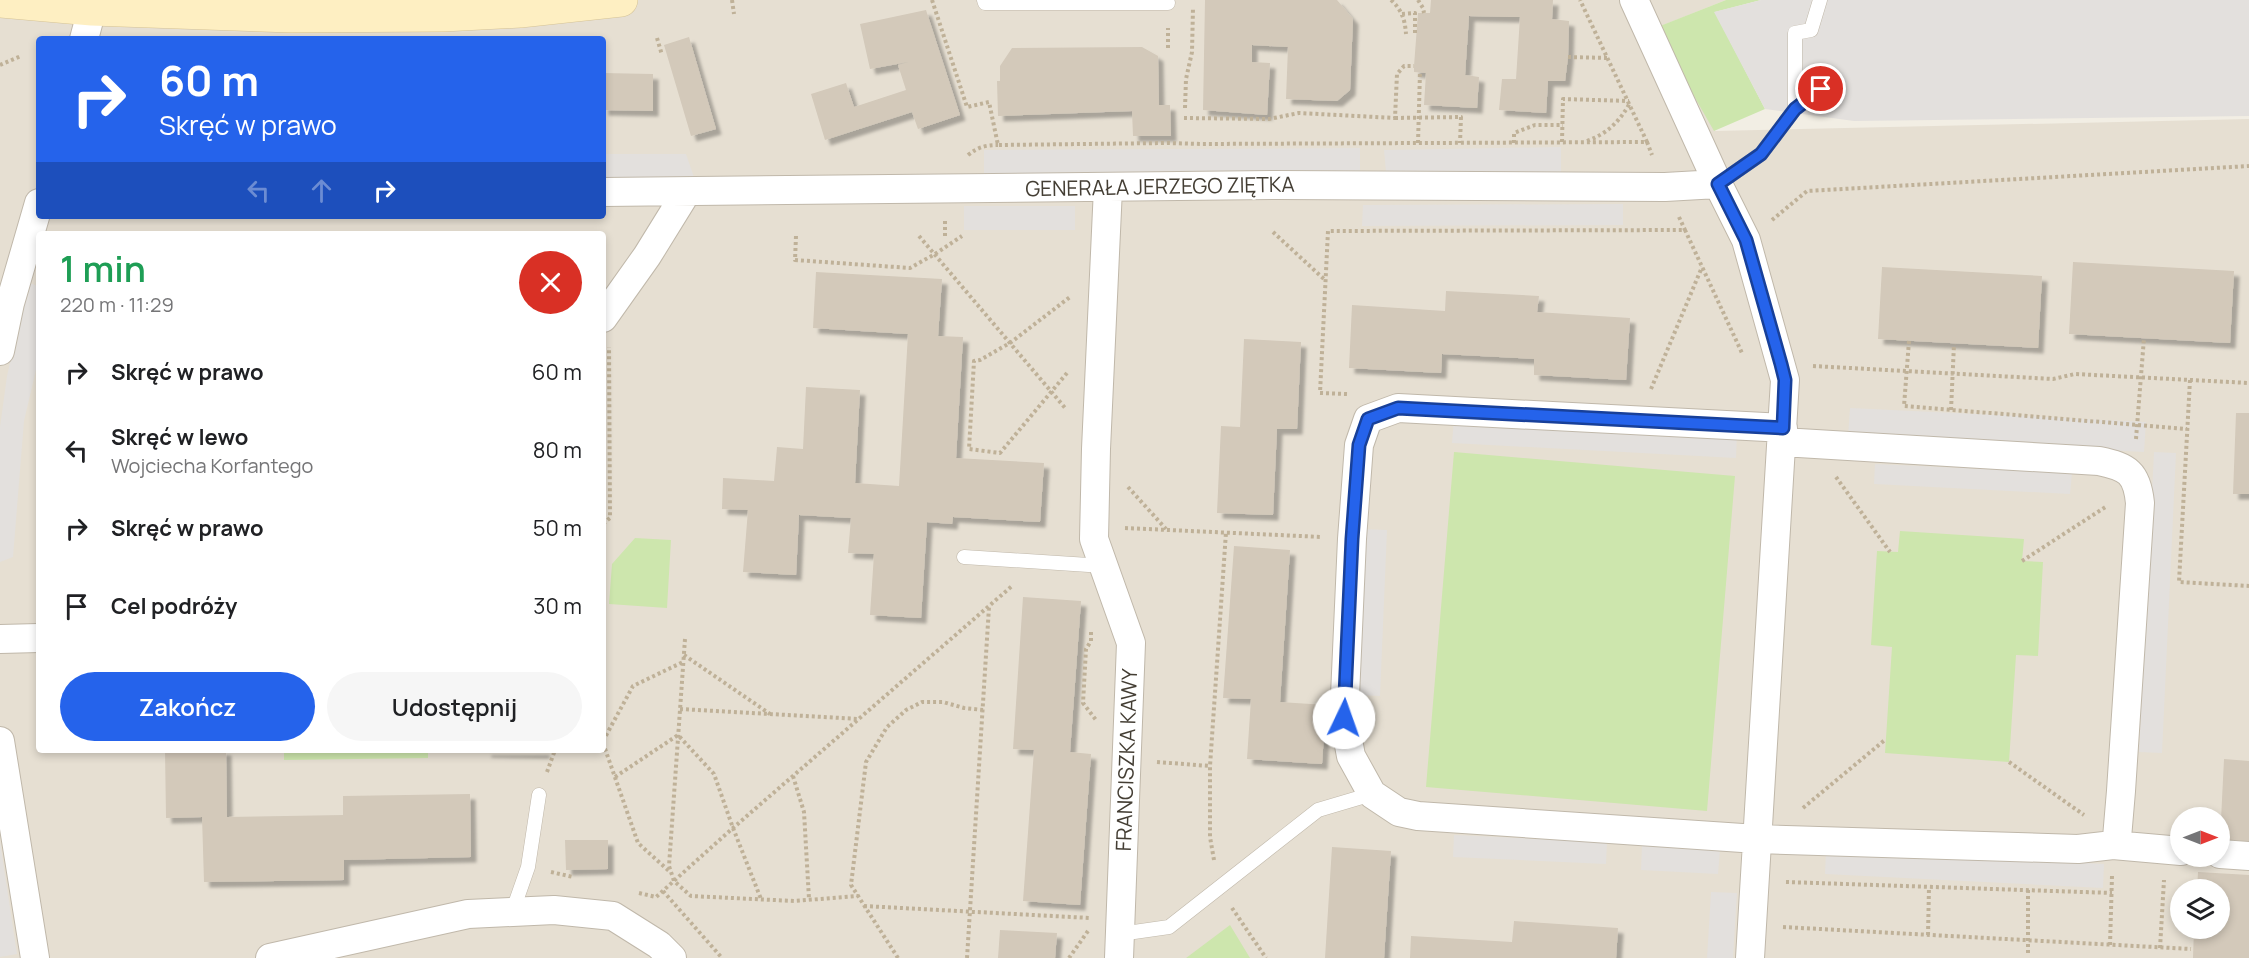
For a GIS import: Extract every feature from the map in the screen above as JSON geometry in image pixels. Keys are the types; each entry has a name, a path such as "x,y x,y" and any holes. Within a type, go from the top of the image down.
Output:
{"main road":[{"path":"0,1 88,24 445,7 520,11 621,0"}],"street":[{"path":"1634,0 1746,240 1785,380 1750,958"},
{"name":"GENERAŁA JERZEGO ZIĘTKA","path":"606,192 686,193 1268,185 1665,187 1718,184"},
{"name":"FRANCISZKA KAWY","path":"1108,188 1094,539 1131,644 1114,933"},
{"path":"606,313 647,256 686,193"},
{"path":"0,351 10,303 36,213"},
{"path":"2115,841 2140,503 2137,483 2131,474 2117,466 2099,461 1812,444 1783,435 1398,408 1368,419 1359,445 1352,539 1344,718 1351,756 1372,794 1399,812 1418,816 1757,840 2078,849 2115,841 2170,849"},
{"path":"0,639 36,639"},
{"path":"0,741 35,958"},
{"path":"2230,855 2249,856"},
{"path":"270,958 468,914 513,910 554,910 613,916 659,945 672,958"}],"lane":[{"path":"984,0 985,3 1168,3"},
{"path":"1795,109 1795,33 1811,30 1820,0"},
{"path":"1718,184 1761,154 1795,109 1834,79"},
{"path":"964,557 1104,566"},
{"path":"1114,933 1169,927 1318,810 1372,794"},
{"path":"513,910 528,867 539,795"}],"path":[{"path":"732,0 734,14"},
{"path":"932,0 967,107 989,102 998,145 1168,142 1202,144 1647,142 1580,0"},
{"path":"1185,108 1186,79 1192,52 1193,0"},
{"path":"1391,0 1404,19 1406,34"},
{"path":"1418,0 1424,13"},
{"path":"1401,14 1415,13 1416,34"},
{"path":"657,38 662,55"},
{"path":"0,65 21,56"},
{"path":"1568,57 1608,58"},
{"path":"1395,118 1397,74 1404,66 1414,66"},
{"path":"1418,143 1420,72"},
{"path":"1562,142 1563,99 1630,102"},
{"path":"1584,142 1601,136 1612,128 1622,117 1630,102"},
{"path":"1184,118 1269,119 1299,113 1395,118 1461,117 1460,143"},
{"path":"1514,142 1514,133 1535,124 1563,124"},
{"path":"1746,240 1807,191 2249,166"},
{"path":"1355,394 1320,393 1328,231 1685,230 1746,362 2053,379 2075,374 2249,383"},
{"path":"1273,232 1325,281"},
{"path":"796,236 795,260 910,268 962,236"},
{"path":"920,236 1071,415"},
{"path":"1650,399 1650,391 1702,267"},
{"path":"1072,295 1010,343 975,361 969,449 1000,453 1073,366"},
{"path":"606,324 609,336 610,518 606,521"},
{"path":"1909,341 1904,406 2187,429"},
{"path":"1951,410 1954,344"},
{"path":"2190,380 2179,582 2249,586"},
{"path":"1812,444 1890,552"},
{"path":"1166,529 1352,539"},
{"path":"1226,532 1210,766 1210,837 1218,888 1266,958"},
{"path":"633,892 656,897 989,606 1035,562"},
{"path":"967,958 989,606"},
{"path":"1091,631 1091,641 1086,649 1083,703 1101,727"},
{"path":"669,872 685,639"},
{"path":"684,655 770,714"},
{"path":"606,736 633,686 684,662"},
{"path":"897,958 851,885 866,762 887,727 906,710 922,702 943,702 982,710"},
{"path":"680,709 859,719"},
{"path":"615,777 678,735"},
{"path":"678,735 714,774 761,899"},
{"path":"1757,840 1794,815 1886,740"},
{"path":"606,751 638,843 691,896 809,899 858,896"},
{"path":"2009,762 2115,841 2110,945"},
{"path":"1178,763 1210,766"},
{"path":"793,776 804,812 809,899"},
{"path":"528,867 575,878"},
{"path":"2160,948 2172,867"},
{"path":"1755,881 2112,893"},
{"path":"1928,935 1929,887"},
{"path":"2028,890 2028,954"},
{"path":"663,891 722,958"},
{"path":"864,906 970,911 1114,933"},
{"path":"1752,926 2191,949"},
{"path":"1069,958 1114,933"}],"shaded area":[{"path":"0,0 1726,0 1656,28 1715,131 2249,119 2249,958 0,958"},
{"path":"1761,0 2249,0 2249,116 1854,121 1765,109 1714,12"},
{"path":"1561,147 1561,172 1386,172 1384,150"},
{"path":"1360,148 1360,177 984,176 984,150"},
{"path":"606,154 686,154 694,177 606,177"},
{"path":"1623,204 1623,225 1362,226 1363,205"},
{"path":"964,206 1075,206 1075,230 964,230"},
{"path":"28,282 36,286 36,370 24,421 13,557 0,562 0,427 7,376"},
{"path":"1850,408 2146,422 2144,452 1848,437"},
{"path":"1454,418 1737,433 1736,458 1452,443"},
{"path":"2154,452 2176,453 2162,753 2139,752"},
{"path":"1875,464 2072,473 2070,494 1874,484"},
{"path":"1363,529 1387,530 1380,696 1355,695"},
{"path":"1454,835 1607,842 1606,864 1453,857"},
{"path":"0,842 17,954 0,957"},
{"path":"1642,845 1720,850 1718,874 1641,870"},
{"path":"1826,850 2104,864 2103,888 1825,874"},
{"path":"1711,892 1737,893 1733,958 1707,958"}],"green space":[{"path":"1726,0 1761,0 1715,12 1765,109 1714,131 1655,28"},
{"path":"1454,452 1735,476 1707,811 1426,787"},
{"path":"1900,531 2024,539 2022,561 2043,562 2038,656 2016,655 2009,762 1885,753 1892,647 1871,645 1877,551 1898,552"},
{"path":"635,538 671,540 667,608 609,604 612,564"},
{"path":"284,753 428,753 428,758 284,760"},
{"path":"1230,925 1250,958 1186,958"}],"building":[{"path":"1205,0 1337,0 1353,19 1350,90 1337,101 1286,99 1288,47 1252,45 1252,62 1270,63 1267,115 1203,110"},
{"path":"1431,0 1553,0 1552,19 1569,21 1568,57 1565,81 1548,81 1546,113 1499,110 1502,79 1516,79 1520,17 1469,16 1465,75 1479,77 1477,108 1424,105 1426,73 1414,72 1414,66 1418,13 1430,13"},
{"path":"926,10 960,115 918,129 912,112 825,140 811,94 846,83 854,107 906,90 898,65 908,62 870,69 860,24"},
{"path":"689,37 716,129 691,136 664,45"},
{"path":"1142,47 1158,56 1159,105 1170,105 1171,136 1133,136 1132,111 998,116 997,81 1000,81 1000,66 1012,48"},
{"path":"606,73 653,74 653,111 606,110"},
{"path":"2073,262 2234,271 2230,343 2069,334"},
{"path":"1882,267 2042,276 2038,348 1878,339"},
{"path":"816,272 942,279 938,336 963,337 956,458 1044,463 1040,522 953,517 952,524 927,522 921,618 870,615 874,554 848,553 851,518 799,515 796,575 743,572 748,510 722,509 723,478 774,481 777,447 803,449 806,387 860,390 855,483 899,486 908,334 813,328"},
{"path":"1446,291 1539,296 1537,312 1630,318 1626,380 1534,375 1534,359 1442,354 1441,373 1349,368 1352,305 1445,311"},
{"path":"1244,339 1301,342 1297,429 1277,429 1273,515 1217,513 1221,426 1240,427"},
{"path":"2236,413 2249,413 2249,494 2233,494"},
{"path":"1234,546 1290,550 1280,702 1326,705 1322,764 1247,759 1251,699 1223,698"},
{"path":"1023,597 1081,601 1070,752 1091,754 1080,905 1023,901 1034,750 1013,749"},
{"path":"165,753 226,753 227,817 343,815 343,796 470,794 471,857 344,860 344,880 204,882 202,817 166,818"},
{"path":"2224,759 2249,761 2249,842 2230,841 2230,807 2222,807"},
{"path":"565,840 608,840 608,869 566,870"},
{"path":"1332,847 1391,851 1384,958 1325,958"},
{"path":"2198,872 2249,875 2249,958 2193,958 2194,939 2230,939 2230,879 2198,879"},
{"path":"1514,921 1618,928 1616,958 1410,958 1411,936 1512,942"},
{"path":"1000,930 1057,933 1055,958 998,958"}],"route":[{"path":"1344,718 1352,539 1359,445 1368,419 1398,408 1783,428 1785,380 1781,364 1746,240 1718,184 1761,154 1795,109 1821,89"}]}
